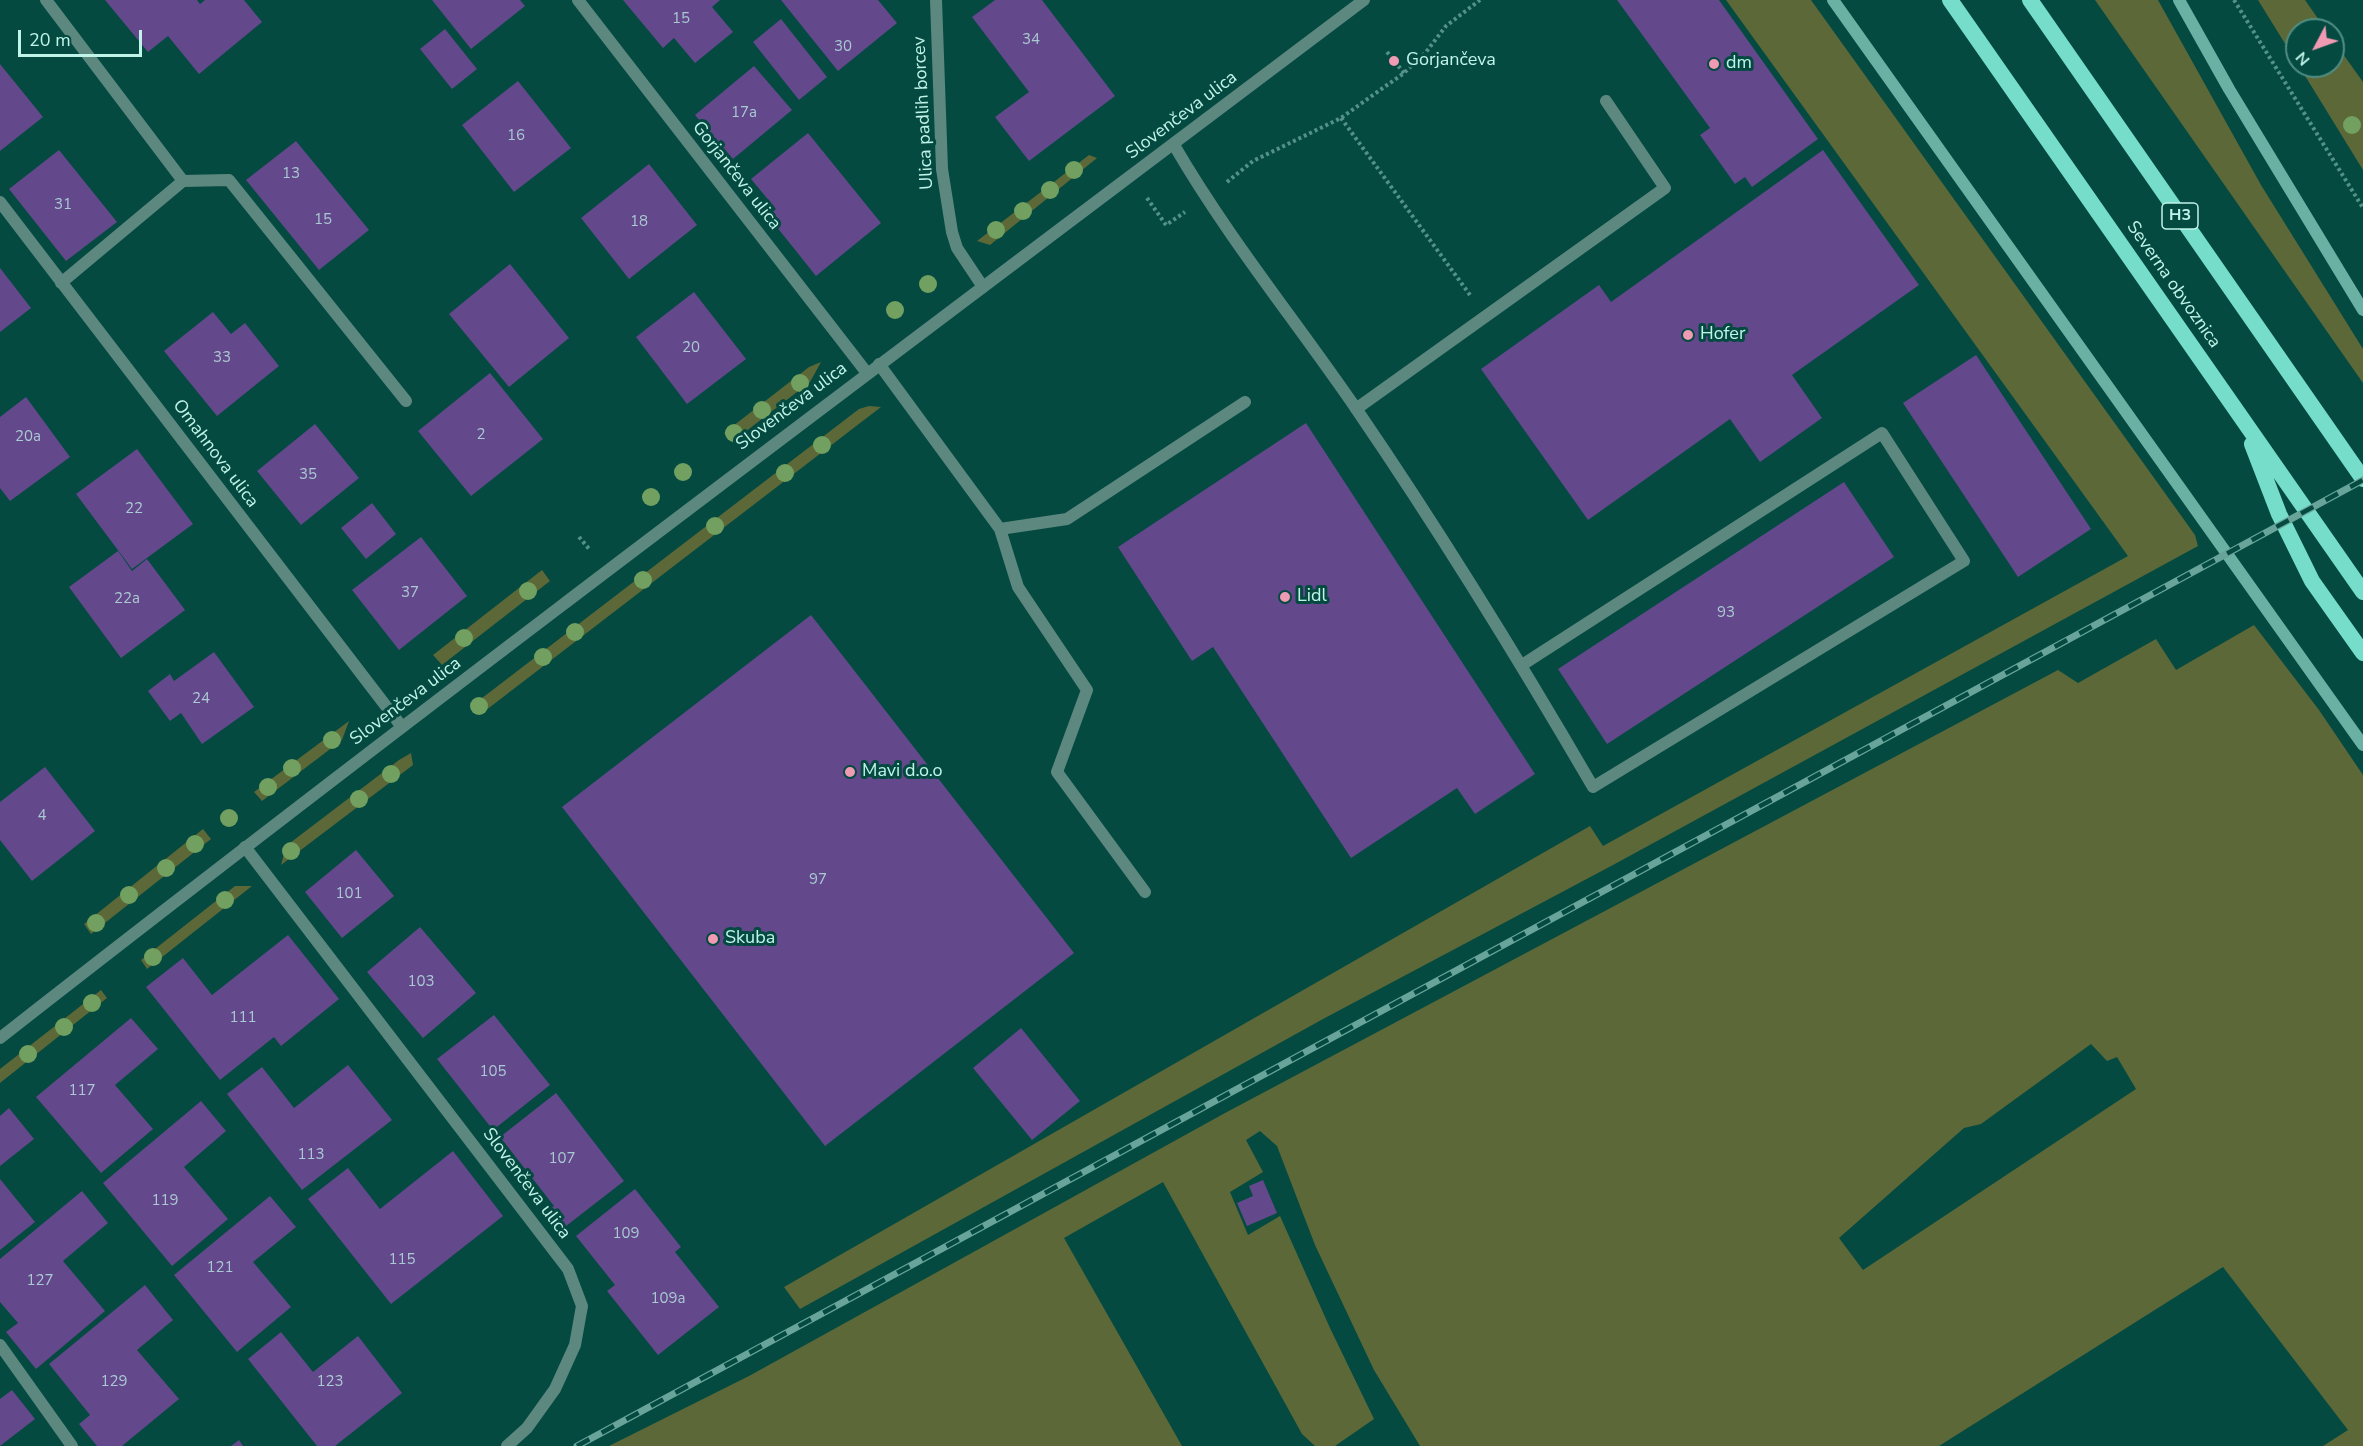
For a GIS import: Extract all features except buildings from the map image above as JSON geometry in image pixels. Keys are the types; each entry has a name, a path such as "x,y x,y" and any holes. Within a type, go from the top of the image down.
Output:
{"highway":[{"name":"Severna obvoznica","path":"1950,0 2363,592"},
{"name":"H3","path":"2030,0 2363,479"},
{"path":"2242,418 2278,514 2312,581 2363,653"},
{"path":"2330,432 2363,459"}],"main road":[{"path":"1833,0 2363,745"},
{"path":"2179,0 2229,89 2363,310"}],"street":[{"path":"46,0 183,181"},
{"name":"Gorjančeva ulica","path":"578,0 867,373"},
{"name":"Ulica padlih borcev","path":"936,0 942,169 952,232 957,248 983,287"},
{"name":"Slovenčeva ulica","path":"0,1038 245,847 867,373 1174,145 1364,0"},
{"path":"1356,409 1665,188 1606,101"},
{"path":"1174,145 1206,199 1356,409 1522,665 1593,787 1964,561 1882,433 1522,665"},
{"path":"61,283 183,181 229,180 406,400"},
{"name":"Omahnova ulica","path":"0,201 402,727"},
{"path":"879,364 1000,529 1018,587 1087,690 1057,772 1145,892"},
{"path":"1000,529 1067,519 1245,402"},
{"name":"Slovenčeva ulica","path":"245,847 568,1269 582,1306 575,1345 555,1389 527,1428 507,1446"},
{"path":"0,1345 72,1446"}],"path":[{"path":"1166,225 1206,199 1253,160 1341,118 1404,73 1426,52 1446,26 1480,0"},
{"path":"2234,0 2363,208"},
{"path":"1387,52 1404,73"},
{"path":"1341,118 1486,318"},
{"path":"579,537 590,551"}],"green space":[{"path":"1726,0 1811,0 2195,535 2198,546 1613,865 1323,1019 800,1309 784,1287 1590,826 1603,846 2128,556"},
{"path":"2095,0 2158,0 2261,185 2363,349 2363,383"},
{"path":"2258,0 2305,0 2318,18 2285,18 2285,44"},
{"path":"2345,57 2363,82 2363,170 2306,78 2345,78"},
{"path":"1089,155 1097,158 990,245 977,241"},
{"path":"821,362 810,382 732,442 724,433 809,367"},
{"path":"869,406 881,407 481,714 473,705 859,409"},
{"path":"542,570 550,581 442,665 433,655"},
{"path":"2254,625 2319,710 2363,775 2363,1446 2323,1446 2348,1430 2223,1267 1939,1446 1420,1446 1374,1370 1315,1245 1277,1146 1260,1131 1246,1140 1263,1172 1230,1192 1248,1235 1280,1216 1374,1419 1335,1446 1315,1446 1302,1434 1163,1182 1064,1238 1182,1446 609,1446 749,1376 1225,1113 2058,670 2078,683 2156,639 2176,670","holes":["2091,1044 2107,1061 2117,1057 2136,1089 1863,1270 1839,1238 1964,1128 1981,1124"]},
{"path":"349,721 342,740 262,801 254,792"},
{"path":"411,753 413,765 281,865 286,846"},
{"path":"203,829 211,839 91,934 84,924"},
{"path":"235,886 252,886 147,969 141,960"},
{"path":"101,990 107,998 0,1083 0,1069"}],"railway":[{"path":"577,1446 2363,480"}],"place":[{"name":"Gorjančeva","path":"1394,61"},
{"name":"dm","path":"1714,64"},
{"name":"Hofer","path":"1688,335"},
{"name":"Lidl","path":"1285,597"},
{"name":"Mavi d.o.o","path":"850,772"},
{"name":"Skuba","path":"713,939"}]}
